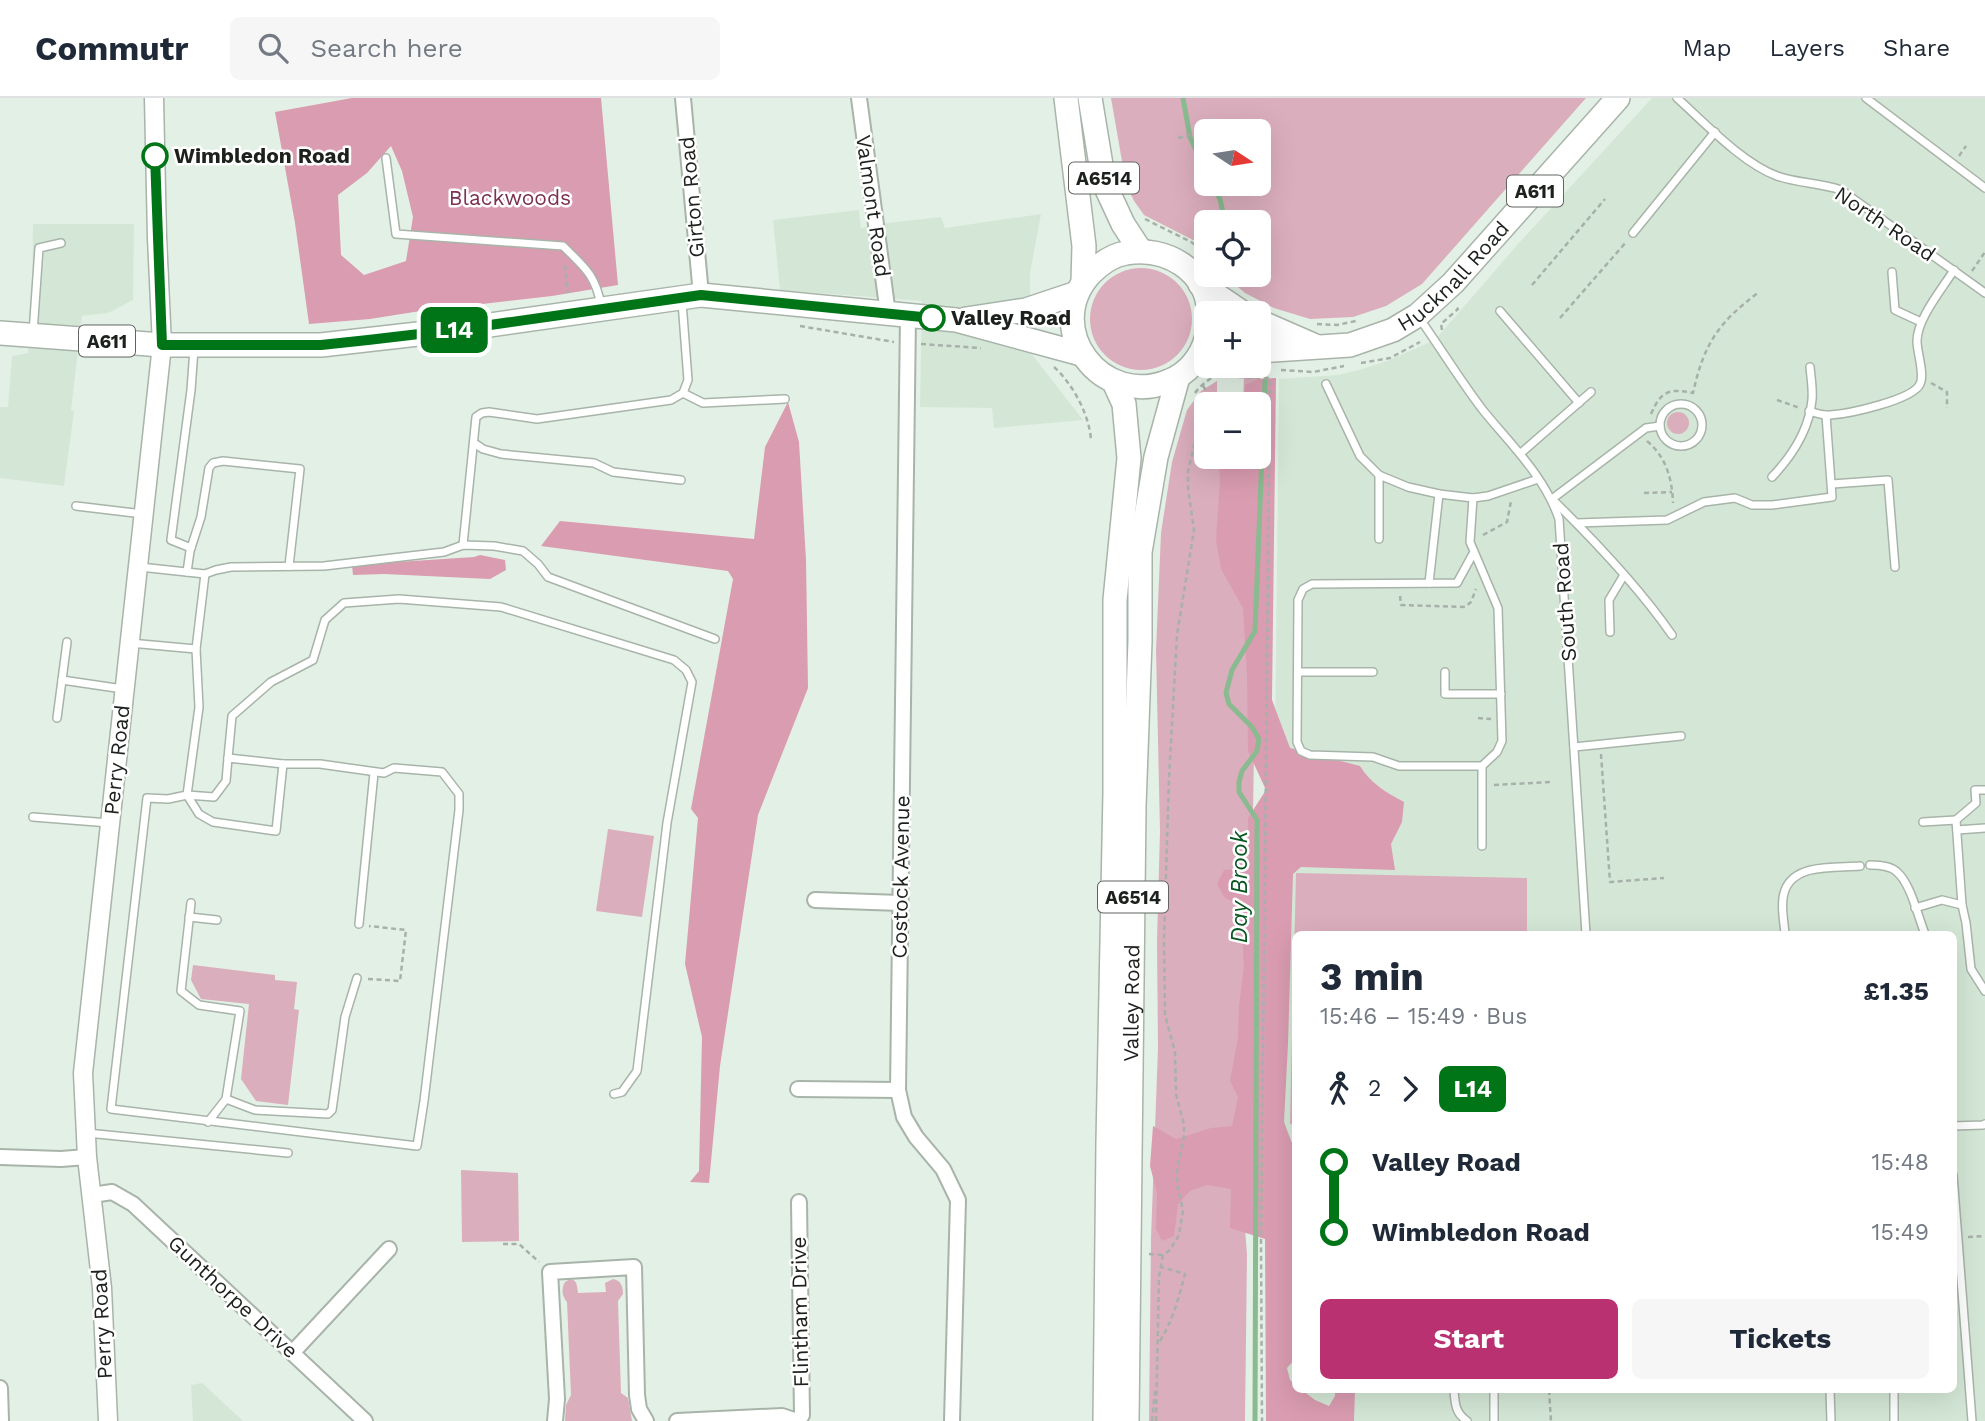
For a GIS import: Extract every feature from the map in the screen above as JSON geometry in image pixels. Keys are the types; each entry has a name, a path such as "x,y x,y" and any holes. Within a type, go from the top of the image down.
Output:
{"main road":[{"name":"A6514","path":"1066,98 1084,246 1080,288"},
{"name":"A6514","path":"1090,98 1104,183 1123,224 1140,250"},
{"name":"Hucknall Road","path":"1271,324 1350,345 1393,330 1418,315 1453,284 1618,98"},
{"path":"1194,276 1175,259 1158,253 1140,250 1118,254 1098,265 1080,288 1073,308 1072,324 1082,354 1095,371 1114,383 1136,388 1157,386 1194,372"},
{"path":"1204,287 1225,301"},
{"name":"A611","path":"956,320 1026,310 1080,288"},
{"name":"A611","path":"0,333 162,345 321,345 403,337 692,296 956,320 1082,354"},
{"name":"Hucknall Road","path":"1271,347 1314,335"},
{"name":"Valley Road","path":"1127,1421 1134,806 1140,641 1140,552 1156,457 1194,372"},
{"name":"Valley Road","path":"1105,1421 1115,792 1115,600 1129,458 1124,404 1114,383"}],"street":[{"name":"Perry Road","path":"108,1421 102,1288 88,1157 83,1073 162,345 154,98"},
{"name":"Girton Road","path":"683,98 692,296"},
{"name":"Valmont Road","path":"859,98 898,315"},
{"name":"Costock Avenue","path":"898,315 907,343 898,1090 904,1117 916,1137 943,1170 958,1200 952,1421"},
{"path":"815,900 901,903"},
{"path":"798,1088 898,1090"},
{"path":"0,1157 88,1157"},
{"name":"Gunthorpe Drive","path":"92,1195 111,1192 133,1204 365,1421"},
{"name":"Flintham Drive","path":"797,1421 802,1415 799,1202"},
{"path":"293,1352 389,1249"},
{"path":"555,1421 557,1399 550,1272 634,1267 637,1395 639,1409 646,1421"},
{"path":"0,1388 1,1421"},
{"path":"677,1421 782,1416 797,1421"}],"lane":[{"name":"North Road","path":"1677,98 1745,158 1778,176 1841,190 1985,293"},
{"path":"1866,98 1985,188"},
{"path":"1633,233 1715,132"},
{"path":"386,158 396,234 563,246 591,274 598,288 602,309"},
{"path":"33,335 39,248 61,243"},
{"path":"1809,411 1826,415 1876,406 1897,400 1920,386 1922,378 1917,340 1921,322 1954,271"},
{"path":"1892,272 1895,310 1921,322"},
{"path":"463,545 476,417 489,412 537,419 671,400 683,393 688,380 692,296"},
{"path":"1500,311 1579,403"},
{"name":"South Road","path":"1418,315 1482,408 1521,453 1552,499 1561,527 1586,931"},
{"path":"191,548 172,540 194,345"},
{"path":"1772,477 1787,461 1801,438 1812,401 1810,367"},
{"path":"1326,384 1360,456 1379,475 1408,487 1473,498 1488,496 1538,479"},
{"path":"1521,453 1591,392"},
{"path":"683,393 703,403 785,399"},
{"path":"1676,404 1696,410 1702,422 1695,441 1683,445 1669,442 1660,426 1664,413 1676,404"},
{"path":"1577,523 1667,520 1704,502 1735,498 1752,505 1772,505 1832,496 1826,415"},
{"path":"1660,426 1646,428 1552,499 1649,602 1672,635"},
{"path":"474,443 500,454 594,463 613,472 681,480"},
{"path":"187,572 201,517 209,468 213,463 223,461 300,469 289,566"},
{"path":"1379,475 1379,539"},
{"path":"1832,484 1888,480 1895,567"},
{"path":"1429,583 1439,494"},
{"path":"1473,498 1470,542 1498,608 1503,741 1497,752 1482,766 1399,766 1373,757 1310,755 1301,751 1297,743 1298,600 1303,589 1312,584 1457,583 1474,552"},
{"path":"76,506 143,514"},
{"path":"138,567 205,575 232,567 324,566 444,552 463,545 494,546 523,551 548,577 715,639"},
{"path":"205,575 196,649 199,707 187,795 199,814 213,822 276,831 283,764"},
{"path":"1610,632 1609,600 1624,575"},
{"path":"228,758 283,764 320,764 384,774 394,768 442,772 459,794 438,991 417,1146 111,1109 147,798 168,799 187,795 214,797 226,781 228,758 232,716 271,682 313,660 325,620 344,603 399,598 501,607 674,660 686,670 692,682 667,823 637,1071 622,1093 614,1094"},
{"path":"57,718 67,642"},
{"path":"129,643 196,649"},
{"path":"1298,672 1373,672"},
{"path":"1444,672 1445,694 1501,694"},
{"path":"62,680 125,689"},
{"path":"1574,747 1681,736"},
{"path":"1482,766 1482,846"},
{"path":"359,924 374,773"},
{"path":"1923,822 1956,820 1976,803 1975,790 1985,790"},
{"path":"33,817 110,823"},
{"path":"1956,820 1962,905 1971,969 1985,991"},
{"path":"1957,830 1985,828"},
{"path":"1870,865 1882,865 1897,871 1908,887 1924,931"},
{"path":"1785,931 1783,904 1785,890 1792,879 1813,870 1860,866"},
{"path":"1915,908 1942,900 1962,905"},
{"path":"191,903 181,991 199,1005 240,1011 226,1100 208,1122"},
{"path":"189,918 217,920"},
{"path":"226,1100 255,1110 328,1114 332,1110 345,1017 357,978"},
{"path":"1957,1126 1985,1124"},
{"path":"86,1132 288,1153"},
{"path":"1957,1225 1972,1421"},
{"path":"1454,1393 1455,1407 1467,1421"},
{"path":"1494,1393 1494,1421"},
{"path":"1830,1393 1831,1421"},
{"path":"1894,1393 1894,1421"}],"path":[{"path":"1178,138 1194,135"},
{"path":"1532,285 1605,199"},
{"path":"1139,216 1194,245"},
{"path":"1560,318 1633,233"},
{"path":"563,246 570,313"},
{"path":"1967,279 1985,252"},
{"path":"1674,517 1668,468 1659,450 1635,429 1651,415 1657,400 1665,393 1680,390 1693,393 1699,366 1712,339 1737,309 1759,292"},
{"path":"1314,335 1337,325 1357,321"},
{"path":"866,336 887,341 990,349"},
{"path":"1354,365 1390,358 1424,340 1435,340"},
{"path":"1051,364 1086,413 1091,428 1091,441"},
{"path":"1339,367 1346,366"},
{"path":"1142,1254 1163,1255 1170,1250 1179,1235 1184,1211 1177,1183 1177,1169 1184,1125 1175,1094 1175,1052 1165,1014 1164,939 1177,635 1194,530 1188,471 1205,400 1205,389 1198,378"},
{"path":"1262,1421 1261,1241 1270,378"},
{"path":"1922,378 1947,392 1947,408"},
{"path":"1777,400 1809,411"},
{"path":"1470,542 1507,522 1514,487"},
{"path":"1644,493 1673,492"},
{"path":"1399,583 1401,605 1465,607 1476,594 1483,574"},
{"path":"1600,744 1610,882 1664,878"},
{"path":"1497,752 1492,767 1493,786 1550,782"},
{"path":"357,978 400,981 406,930 359,924"},
{"path":"1958,1238 1985,1236"},
{"path":"503,1244 519,1244 550,1272"},
{"path":"1154,1421 1159,1277 1163,1255"},
{"path":"1158,1344 1169,1326 1185,1274 1161,1267"},
{"path":"1549,1393 1551,1421"}],"shaded area":[{"path":"1111,98 1586,98 1422,284 1386,306 1353,317 1310,319 1274,308 1271,306 1271,301 1260,301 1238,287 1271,287 1271,210 1194,210 1194,240 1144,215 1126,184"},
{"path":"1652,98 1985,98 1985,1421 1270,1421 1279,379 1338,375 1359,370 1435,340 1518,244"},
{"path":"859,210 861,228 941,217 945,228 1041,214 1030,273 1030,352 1083,420 994,428 992,408 920,407 922,301 780,290 773,220"},
{"path":"33,224 134,224 133,300 108,313 82,316 64,486 0,478 0,407 8,407 12,356 28,353 32,314"},
{"path":"1141,268 1161,272 1177,283 1188,299 1192,319 1188,339 1177,355 1161,366 1141,370 1121,366 1105,355 1094,339 1090,319 1094,299 1105,283 1121,272"},
{"path":"1244,378 1260,378 1260,392 1243,392"},
{"path":"1217,381 1217,392 1200,392 1201,391"},
{"path":"1194,400 1194,469 1259,469 1244,1216 1247,1255 1245,1421 1149,1421 1160,831 1156,650 1161,533 1172,462 1187,410"},
{"path":"1678,412 1686,415 1689,423 1686,431 1678,434 1670,431 1667,423 1670,415"},
{"path":"608,829 654,836 642,917 596,911"},
{"path":"1296,873 1527,878 1527,931 1295,931"},
{"path":"193,965 275,975 275,980 297,982 294,1009 299,1010 288,1105 256,1101 241,1079 249,1004 201,999 191,980"},
{"path":"1292,1040 1292,1124 1290,1124"},
{"path":"461,1170 518,1173 519,1241 462,1242"},
{"path":"570,1279 576,1282 578,1293 606,1292 605,1283 613,1279 621,1284 623,1294 618,1301 621,1393 628,1398 632,1421 565,1421 566,1405 571,1395 567,1302 563,1290 565,1282"},
{"path":"202,1383 243,1421 193,1421 191,1385"}],"green space":[{"name":"Blackwoods","path":"352,98 601,98 618,285 370,319 309,324 295,223 275,112","holes":["391,146 402,171 413,217 406,261 364,275 341,255 338,195 367,173"]},
{"path":"1276,378 1272,700 1290,748 1360,766 1385,791 1404,802 1402,822 1391,844 1395,870 1301,867 1293,874 1284,1122 1292,1143 1292,1362 1287,1368 1292,1382 1292,1393 1306,1393 1329,1406 1335,1393 1355,1393 1354,1421 1266,1421 1265,1239 1230,1228 1231,1189 1207,1185 1190,1191 1178,1204 1174,1236 1162,1241 1156,1229 1157,1193 1150,1166 1153,1126 1176,1139 1211,1128 1232,1126 1238,1097 1230,1081 1238,1037 1244,965 1240,905 1225,898 1217,884 1224,870 1249,868 1248,818 1266,790 1248,751 1243,608 1221,569 1216,540 1219,469 1271,469 1271,392 1245,392 1245,385 1259,379"},
{"path":"788,402 799,442 806,560 808,688 758,815 720,1066 709,1183 690,1182 699,1171 702,1037 685,964 698,818 691,809 733,579 728,571 541,546 560,521 754,539 765,447"},
{"path":"480,555 505,560 506,570 490,579 353,575 352,565"}],"waterway":[{"name":"Day Brook","path":"1183,98 1194,146"},
{"name":"Day Brook","path":"1218,196 1222,210"},
{"name":"Day Brook","path":"1255,1421 1257,820 1239,792 1239,782 1242,771 1257,751 1259,739 1252,727 1229,704 1226,693 1232,670 1255,631 1265,381"}],"bus line":[{"name":"L14","path":"155,156 162,345 321,345 462,329 701,295 932,318"}],"place":[{"name":"Wimbledon Road","path":"155,156"},
{"name":"Valley Road","path":"932,318"}]}
